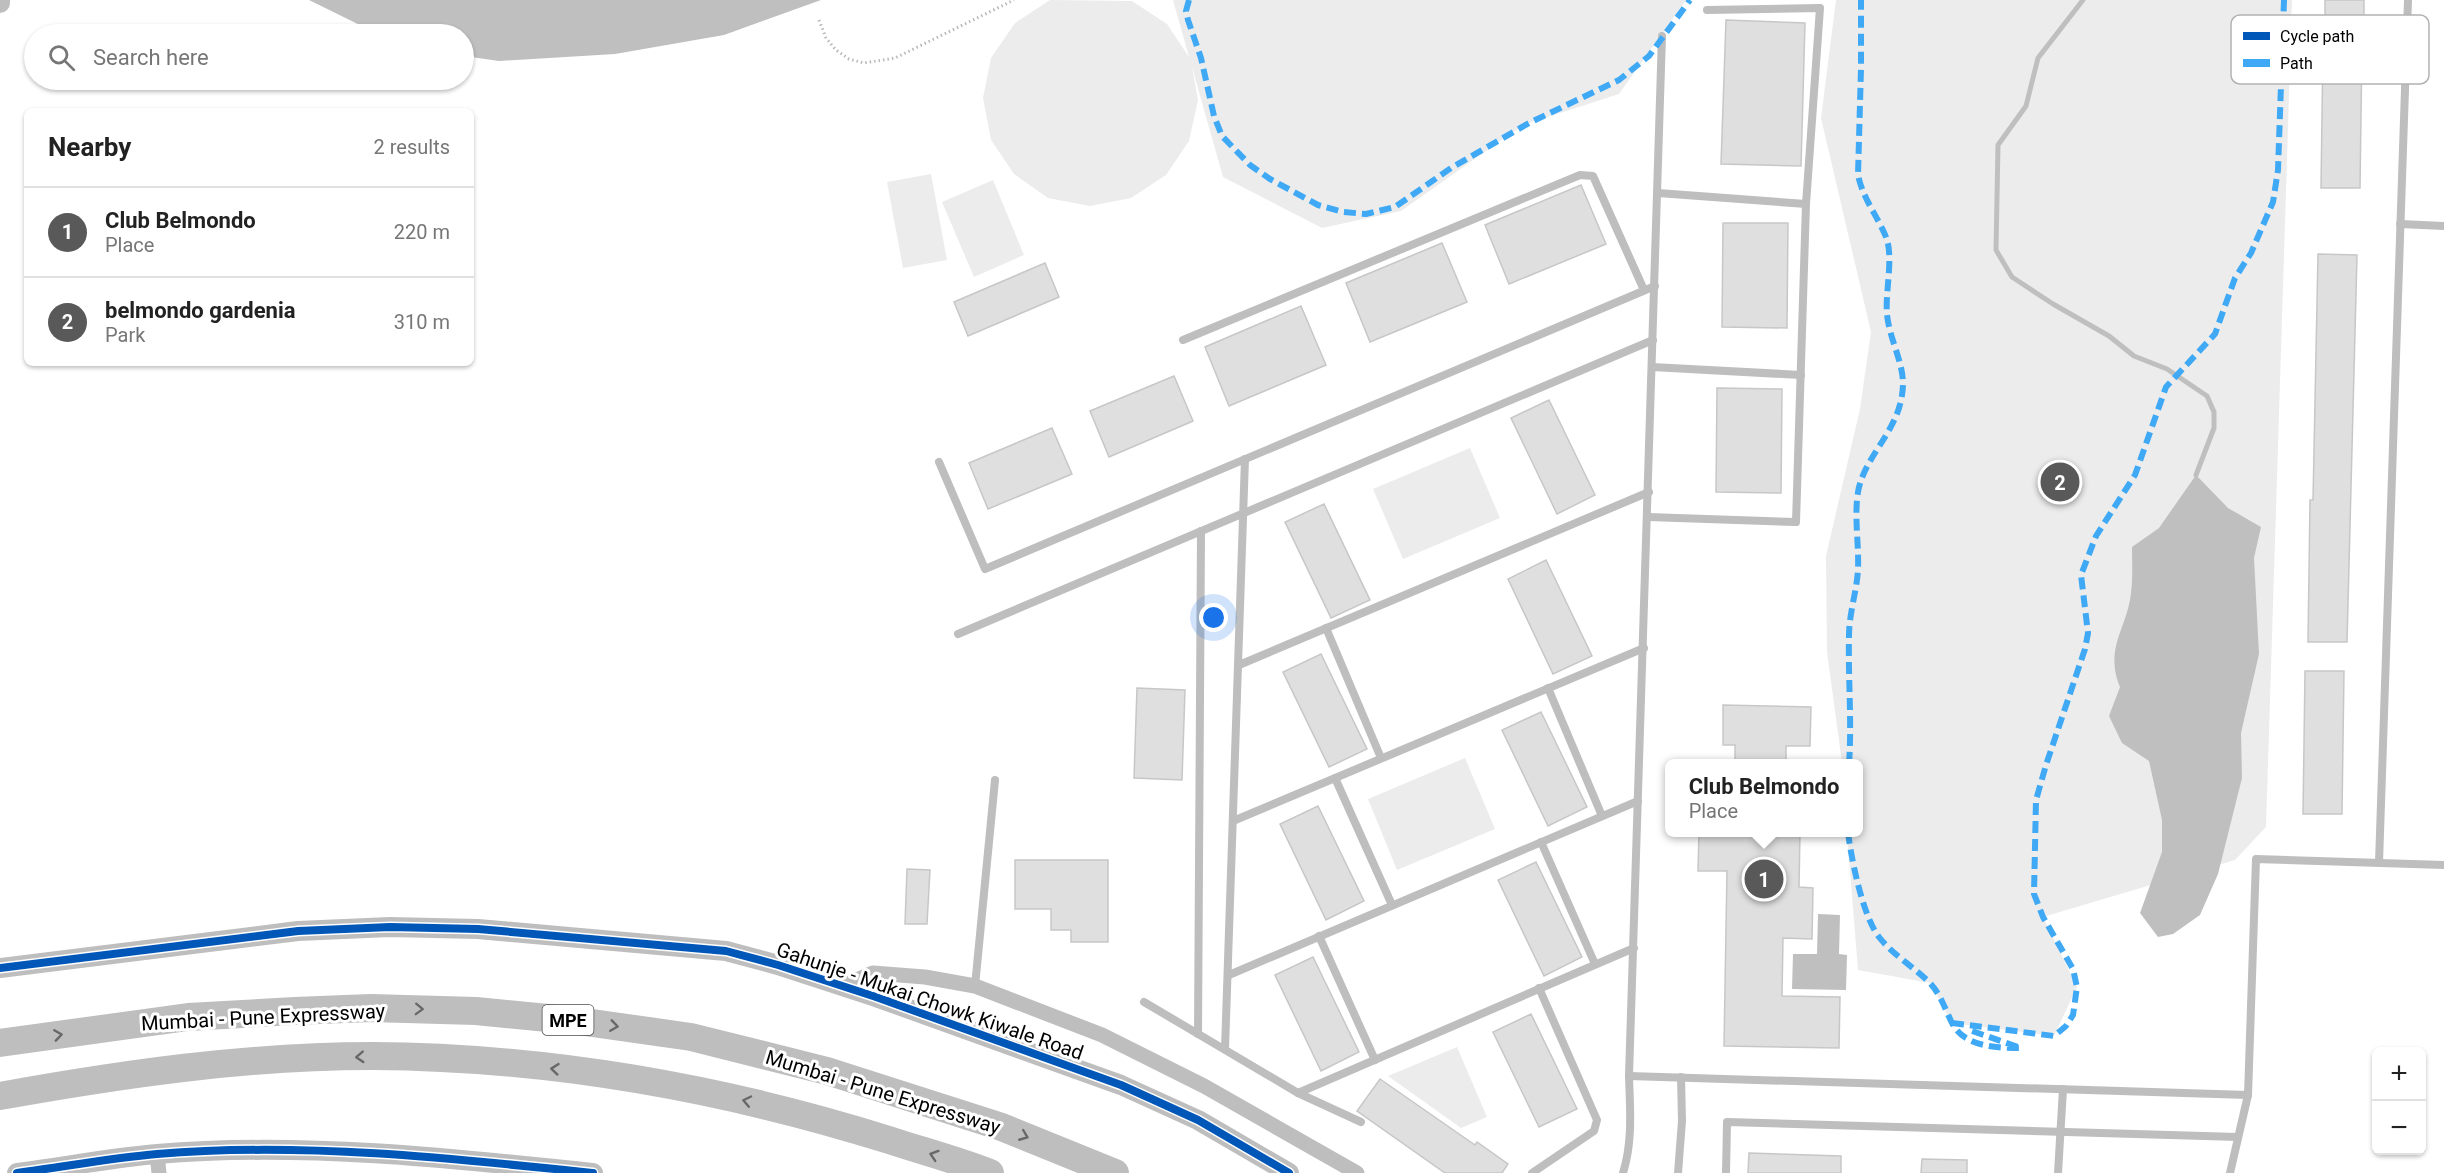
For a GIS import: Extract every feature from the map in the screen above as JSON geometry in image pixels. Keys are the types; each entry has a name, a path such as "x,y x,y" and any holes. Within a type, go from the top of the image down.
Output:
{"highway":[{"name":"Mumbai - Pune Expressway","path":"0,1043 188,1017 306,1010 372,1008 476,1011 578,1021 691,1037 827,1071 999,1126 1115,1173"},
{"path":"0,1096 92,1079 179,1068 370,1056 461,1059 565,1070 681,1087 813,1116 990,1173"}],"street":[{"name":"Gahunje - Mukai Chowk Kiwale Road","path":"0,968 298,931 390,927 478,928 726,951 778,964 843,986 1121,1085 1198,1120 1289,1173"},
{"path":"843,986 873,973 925,977 975,986 1102,1035 1204,1086 1357,1173"},
{"path":"17,1173 158,1164 257,1151 351,1152 496,1162 593,1173"}],"lane":[{"path":"2407,15 2408,0"},
{"path":"1648,517 1796,522 1806,204 1820,8 1707,10"},
{"path":"1623,1173 1628,1156 1631,1120 1629,1076 1635,948 1662,36"},
{"path":"2379,863 2405,84"},
{"path":"1183,340 1580,175 1593,176 1644,290"},
{"path":"1658,193 1806,204"},
{"path":"2400,224 2444,226"},
{"path":"939,462 985,569 1655,286"},
{"path":"958,634 1653,340"},
{"path":"1652,367 1801,375"},
{"path":"1225,1049 1245,459"},
{"path":"1239,665 1649,492"},
{"path":"1198,1034 1201,531"},
{"path":"1326,628 1381,758"},
{"path":"1233,820 1644,648"},
{"path":"1548,688 1602,816"},
{"path":"1335,778 1392,905"},
{"path":"975,986 995,780"},
{"path":"1228,975 1638,801"},
{"path":"1541,842 1595,964"},
{"path":"2230,1173 2248,1095 2256,859 2444,865"},
{"path":"1318,936 1375,1060"},
{"path":"1298,1093 1635,948"},
{"path":"1532,1173 1594,1131 1597,1120 1539,988"},
{"path":"1144,1002 1298,1093 1361,1122"},
{"path":"1629,1076 2248,1095"},
{"path":"1678,1173 1682,1121 1681,1077"},
{"path":"2058,1173 2063,1089"},
{"path":"1726,1173 1727,1122 2238,1137"}],"path":[{"path":"819,20 826,38 836,50 849,59 864,63 895,58 1014,0"}],"shaded area":[{"path":"309,0 821,0 724,35 615,54 499,61 474,57 474,24 358,24"},
{"path":"1050,0 1132,1 1167,24 1189,57 1173,0 1686,0 1619,94 1529,123 1401,211 1322,228 1223,177 1192,67 1198,100 1189,141 1166,175 1131,198 1090,206 1048,198 1014,174 991,140 983,98 991,58 1015,23"},
{"path":"1836,0 2292,0 2292,15 2231,15 2231,84 2289,84 2266,827 2235,860 2043,917 2077,987 2054,1036 1952,1023 1930,983 1858,970 1847,837 1863,837 1863,759 1841,759 1827,652 1826,556 1860,409 1871,332 1821,118"},
{"path":"931,174 947,260 903,268 887,182"},
{"path":"993,180 1024,255 974,277 942,202"},
{"path":"1470,448 1500,518 1403,559 1373,489"},
{"path":"2196,475 2228,508 2261,527 2254,558 2259,654 2241,733 2242,778 2218,874 2200,915 2173,934 2158,937 2140,913 2162,852 2162,820 2149,761 2122,743 2109,716 2120,687 2114,661 2118,639 2129,606 2132,547 2159,528"},
{"path":"1465,758 1495,829 1397,870 1368,799"},
{"path":"1818,914 1840,915 1839,954 1847,955 1846,990 1792,989 1793,954 1817,954"},
{"path":"1457,1047 1487,1117 1461,1128 1388,1076"}],"building":[{"path":"2325,0 2364,0 2364,15 2325,15"},
{"path":"1726,20 1805,23 1801,166 1721,164"},
{"path":"2322,84 2361,84 2360,188 2321,188"},
{"path":"1581,185 1606,244 1509,284 1485,225"},
{"path":"1723,223 1788,223 1787,328 1722,327"},
{"path":"1442,243 1467,302 1370,342 1346,283"},
{"path":"2318,254 2357,255 2347,642 2308,642"},
{"path":"1045,263 1059,297 968,336 954,302"},
{"path":"1301,306 1326,365 1229,406 1205,347"},
{"path":"1174,376 1193,421 1109,457 1090,411"},
{"path":"1717,388 1782,389 1781,493 1716,492"},
{"path":"1549,400 1595,495 1557,514 1511,418"},
{"path":"1052,428 1072,474 988,509 969,463"},
{"path":"1324,504 1370,600 1331,618 1285,522"},
{"path":"1546,560 1592,656 1553,674 1508,579"},
{"path":"1321,654 1367,749 1329,767 1283,672"},
{"path":"2305,671 2344,671 2342,814 2303,814"},
{"path":"1137,688 1185,690 1182,780 1134,778"},
{"path":"1723,705 1811,707 1810,746 1786,746 1786,759 1735,759 1735,745 1723,745"},
{"path":"1541,712 1587,807 1548,826 1502,730"},
{"path":"1318,806 1364,901 1326,920 1280,824"},
{"path":"1699,837 1800,837 1799,887 1813,888 1812,939 1783,938 1782,996 1840,997 1839,1048 1724,1046 1727,871 1698,871"},
{"path":"1015,860 1108,860 1108,942 1071,942 1071,930 1051,930 1051,909 1015,909"},
{"path":"1536,862 1582,957 1544,976 1498,880"},
{"path":"907,869 930,870 927,924 905,924"},
{"path":"1313,957 1359,1052 1321,1071 1275,975"},
{"path":"1531,1014 1577,1109 1539,1127 1493,1032"},
{"path":"1380,1079 1475,1145 1477,1142 1508,1164 1502,1173 1445,1173 1357,1111"},
{"path":"1749,1153 1841,1156 1841,1173 1748,1173"},
{"path":"1922,1159 1967,1160 1967,1173 1921,1173"}],"waterway":[{"path":"2083,0 2038,58 2026,106 1998,145 1996,250 2012,277 2109,336 2134,356 2167,369 2207,396 2214,412 2214,428 2196,475"}],"marked path":[{"path":"1189,0 1186,11 1188,20 1201,58 1214,116 1222,136 1250,165 1270,179 1318,205 1343,212 1366,214 1395,207 1451,168 1529,123 1619,80 1649,56 1690,0"},
{"path":"1849,759 1849,636 1858,569 1856,511 1858,492 1868,465 1897,415 1903,384 1901,367 1887,314 1888,245 1863,192 1858,175 1861,0"},
{"path":"2283,15 2284,0"},
{"path":"1952,1023 2054,1036 2066,1026 2073,1015 2077,987 2073,969 2043,917 2034,894 2036,800 2085,649 2088,633 2081,575 2096,536 2135,475 2166,387 2215,334 2235,278 2251,253 2273,202 2278,170 2281,84"},
{"path":"1849,837 1863,902 1879,937 1930,983 1940,997 1957,1031 1964,1037 1992,1046 2021,1048 1972,1031"}],"cycle path":[{"path":"0,968 298,931 390,927 478,929 726,951 778,965 876,997 1121,1085 1198,1120 1289,1173"},
{"path":"17,1173 157,1154 265,1150 375,1153 593,1173"}],"place":[{"name":"belmondo gardenia","path":"2060,482"},
{"name":"Club Belmondo","path":"1764,879"}]}
